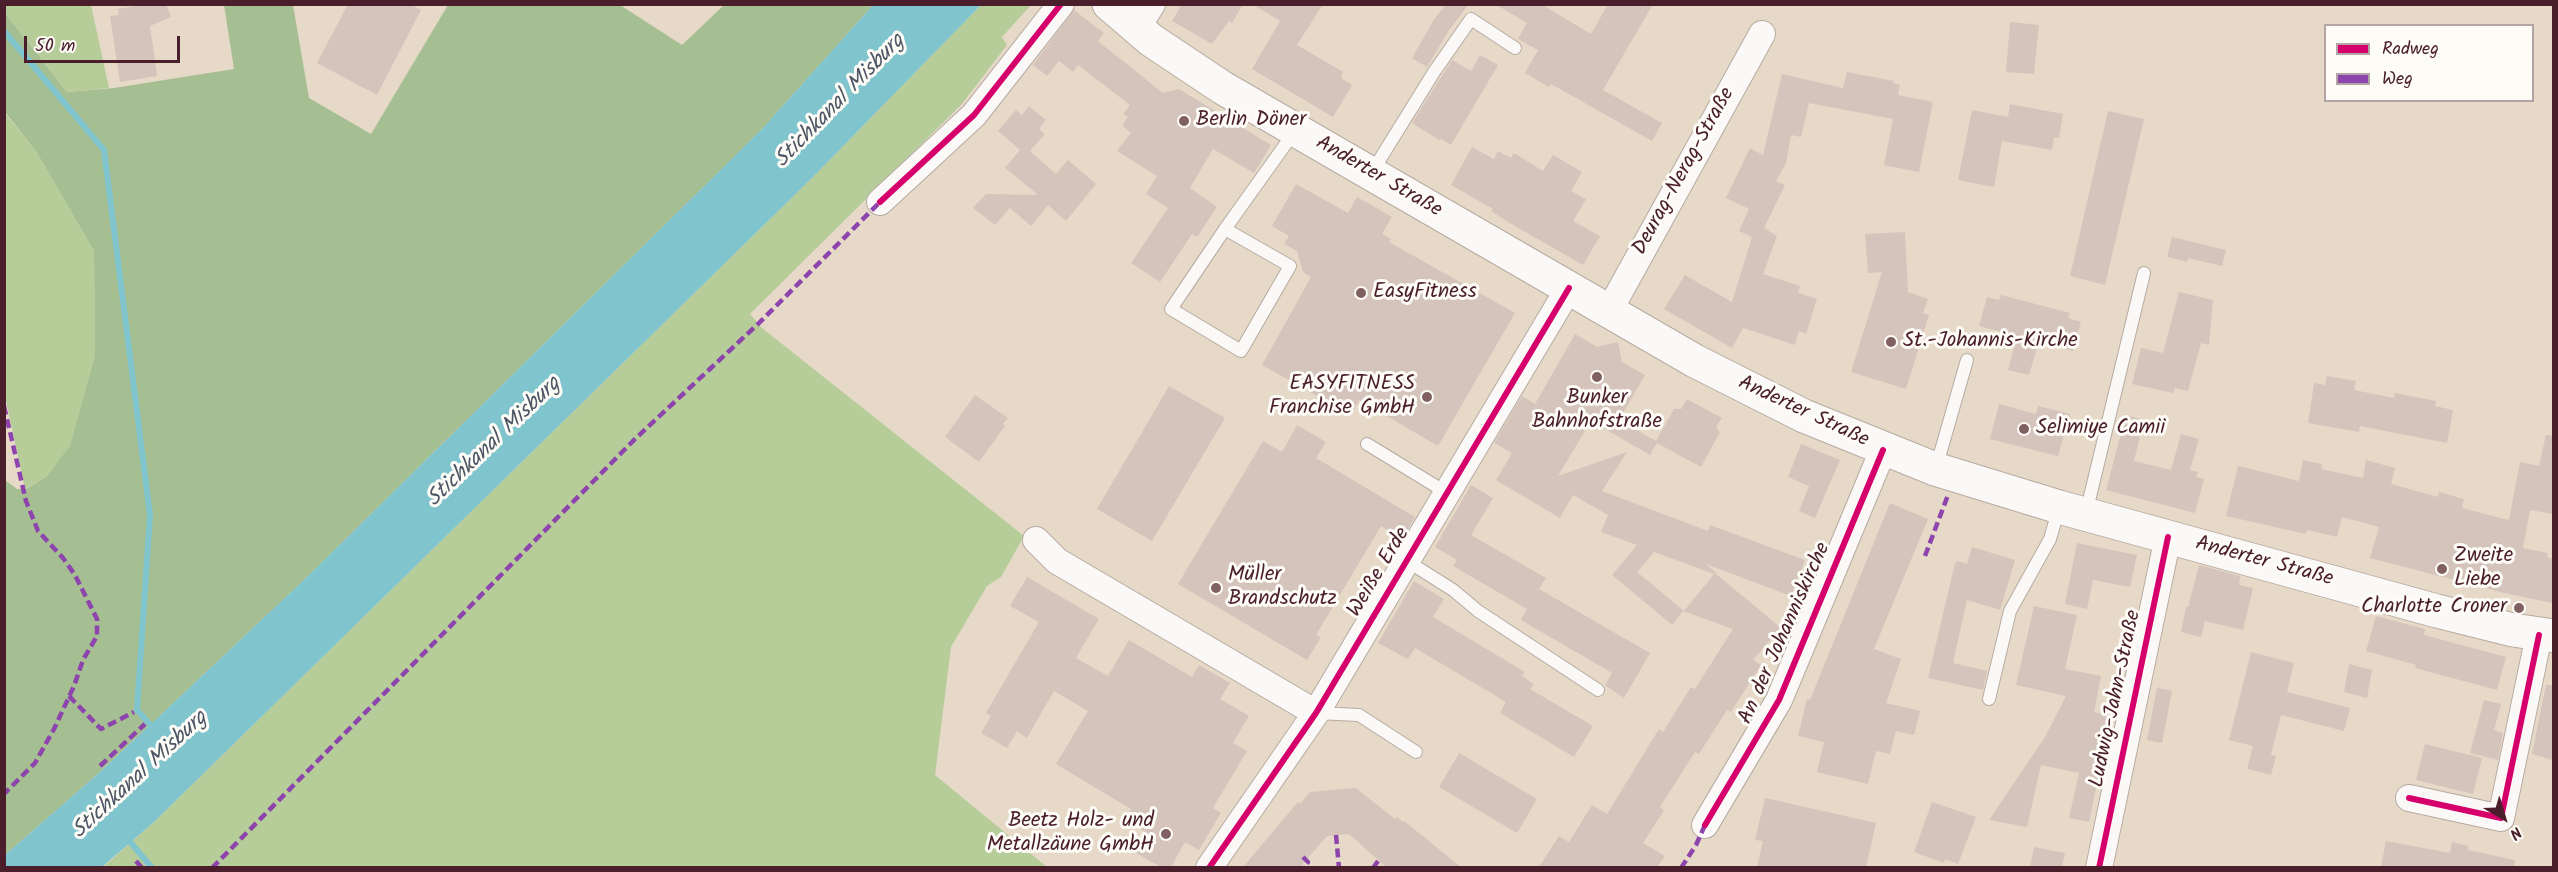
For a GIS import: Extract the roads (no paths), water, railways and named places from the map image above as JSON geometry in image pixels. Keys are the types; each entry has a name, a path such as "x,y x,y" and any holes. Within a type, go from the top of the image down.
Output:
{"main road":[{"name":"Anderter Straße","path":"1109,4 1145,16 1190,68 1735,383 1804,416 1883,450 1935,469 2072,510 2437,611 2546,635"}],"street":[{"path":"880,202 975,115 1061,4"},
{"name":"Deurag-Nerag-Straße","path":"1609,311 1762,34"},
{"name":"Weiße Erde","path":"1209,867 1316,713 1569,288"},
{"name":"An der Johanniskirche","path":"1705,825 1779,700 1883,450"},
{"name":"Ludwig-Jahn-Straße","path":"2099,867 2168,537"},
{"path":"1036,540 1067,567 1316,713"},
{"name":"Anderter Straße","path":"2409,798 2501,818 2546,635"}],"lane":[{"path":"1371,174 1434,72 1471,19 1515,48"},
{"path":"1226,229 1290,266 1241,351 1171,309 1226,229 1296,130"},
{"path":"1989,699 2010,611 2050,539 2072,510 2144,273"},
{"path":"1935,469 1966,360"},
{"path":"1367,444 1447,493"},
{"path":"1407,561 1598,690"},
{"path":"1316,713 1359,715 1416,752"}],"water":[{"name":"Stichkanal Misburg","path":"873,5 981,5 813,177 154,822 102,867 5,867 5,855 101,771 307,577 762,129"}],"waterway":[{"name":"Stichkanal Misburg","path":"4,31 104,150 150,515 137,710 156,731"},
{"path":"131,843 152,868"}],"place":[{"name":"Berlin Döner","path":"1184,121"},
{"name":"EasyFitness","path":"1361,293"},
{"name":"St.-Johannis-Kirche","path":"1891,342"},
{"name":"Bunker Bahnhofstraße","path":"1597,377"},
{"name":"EASYFITNESS Franchise GmbH","path":"1427,397"},
{"name":"Selimiye Camii","path":"2024,429"},
{"name":"Zweite Liebe","path":"2442,569"},
{"name":"Müller Brandschutz","path":"1216,588"},
{"name":"Charlotte Croner","path":"2519,608"},
{"name":"Beetz Holz- und Metallzäune GmbH","path":"1166,834"}]}
